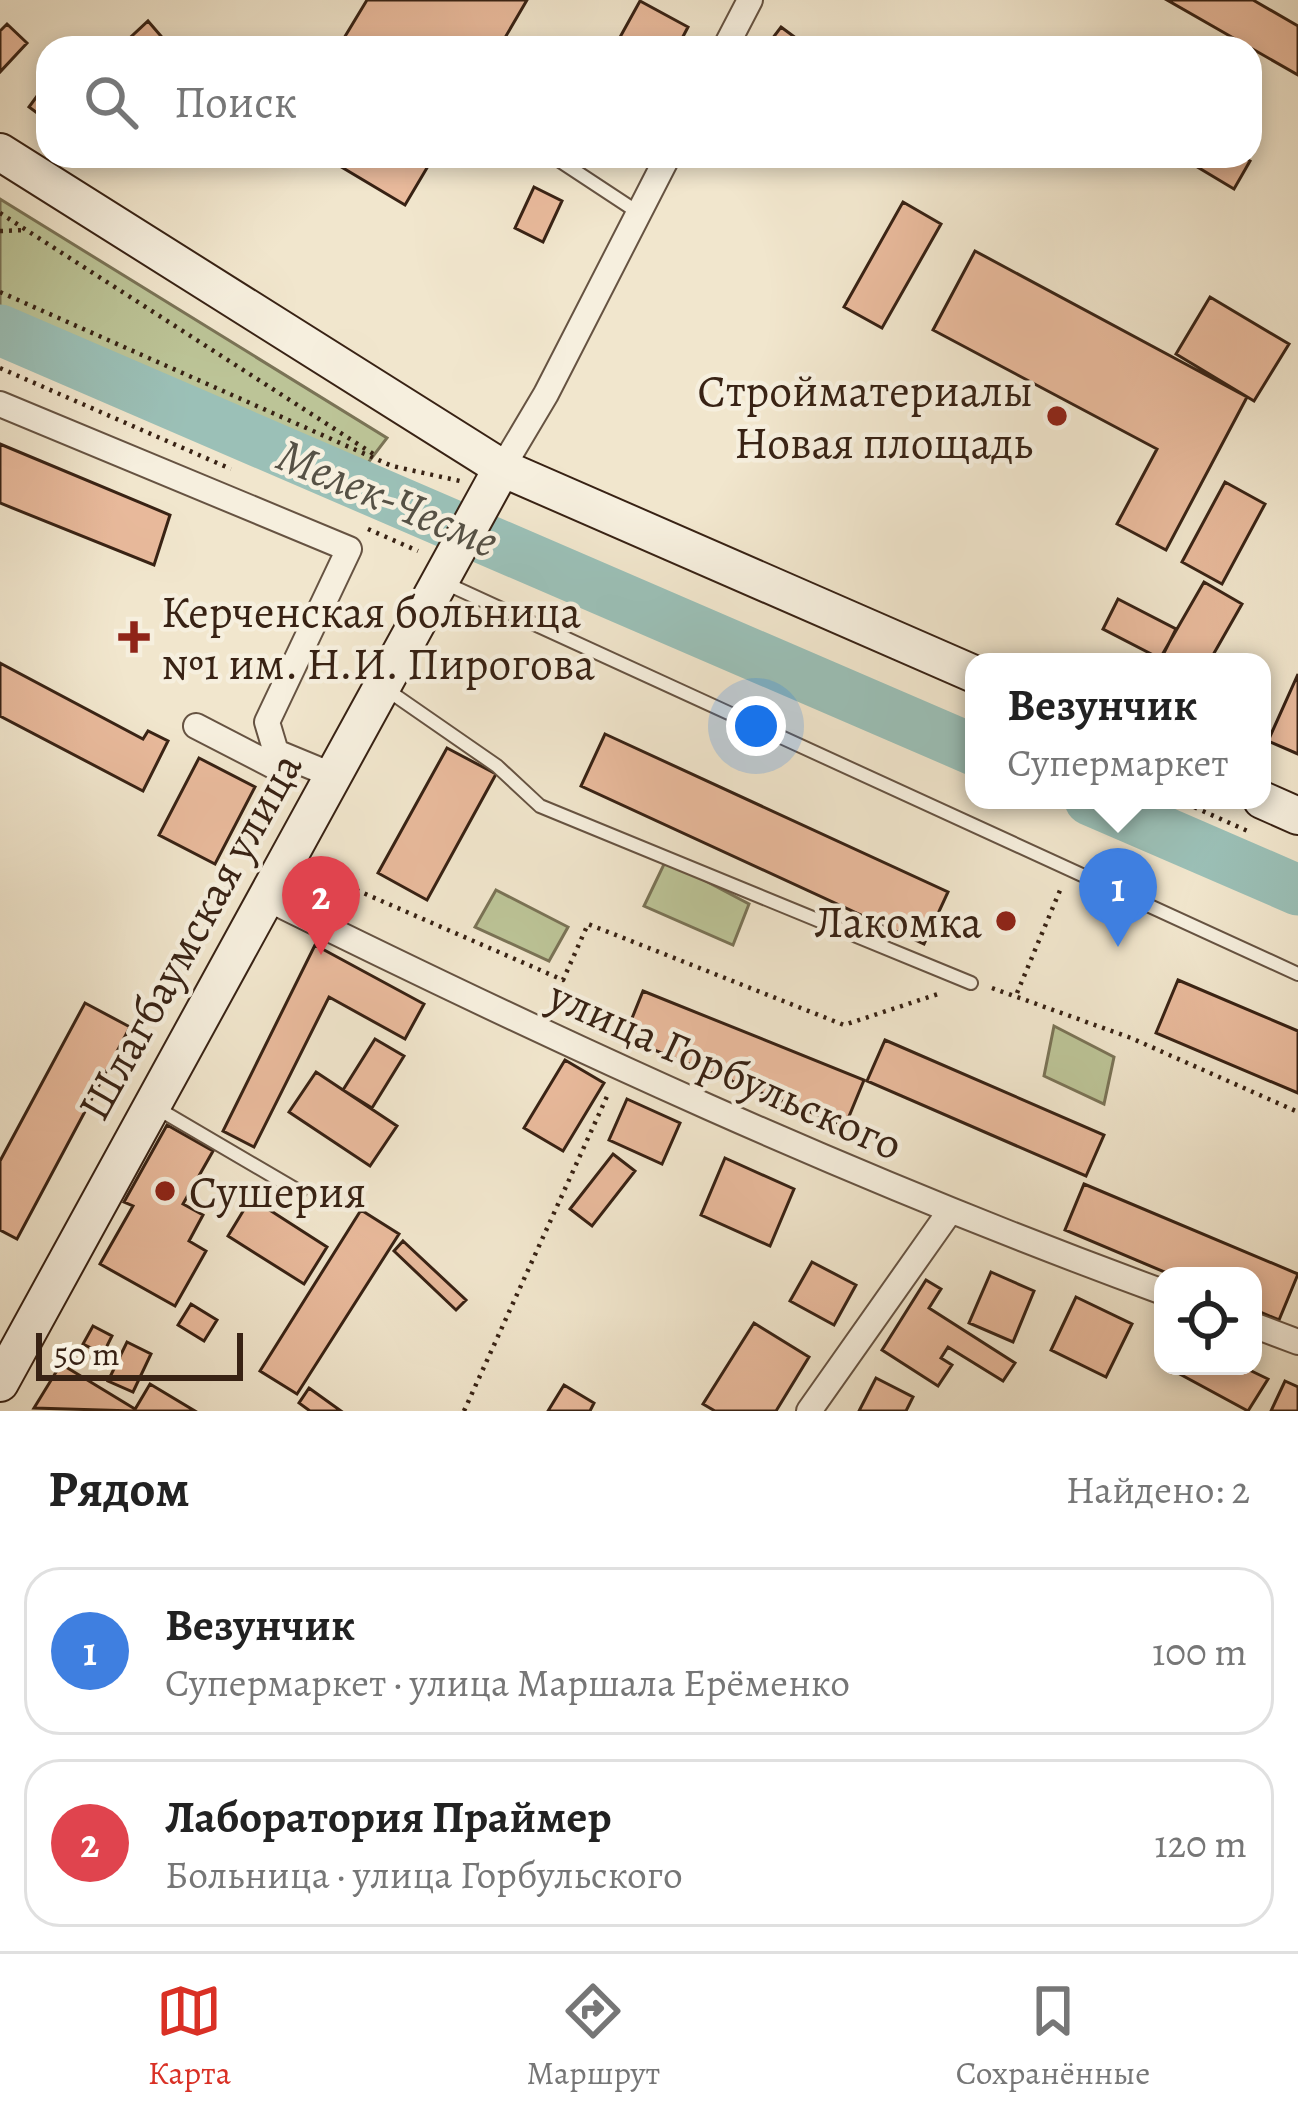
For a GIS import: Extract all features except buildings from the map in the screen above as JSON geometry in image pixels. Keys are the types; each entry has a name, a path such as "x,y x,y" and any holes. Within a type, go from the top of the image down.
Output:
{"main road":[{"path":"0,152 494,481 965,670"},
{"name":"Шлагбаумская улица","path":"0,1383 149,1103 494,481"},
{"path":"1261,818 1298,816"}],"street":[{"path":"731,36 750,0"},
{"name":"Шлагбаумская улица","path":"494,481 662,168"},
{"path":"0,404 349,549 267,722 272,758"},
{"path":"196,726 330,784"},
{"name":"улица Горбульского","path":"266,898 619,1070 948,1214 1154,1289"},
{"path":"809,1411 948,1214"},
{"path":"1262,1328 1298,1342"}],"lane":[{"path":"571,168 639,213"},
{"path":"442,572 1068,871 1298,974"},
{"path":"382,687 497,766 540,806 971,983"},
{"path":"149,1103 300,1192"}],"path":[{"path":"0,213 392,466"},
{"path":"0,231 25,230"},
{"path":"0,368 234,470"},
{"path":"362,526 442,572"},
{"path":"1220,809 1261,818"},
{"path":"287,860 563,980 588,924 844,1024 971,983 1017,994 1298,1112"},
{"path":"1017,994 1068,871"},
{"path":"464,1411 619,1070"}],"green space":[{"path":"0,199 387,438 361,472 0,313"},
{"path":"666,860 749,904 733,945 644,906"},
{"path":"496,890 568,927 549,961 475,927"},
{"path":"1054,1026 1114,1057 1104,1104 1044,1076"}],"waterway":[{"name":"Мелек-Чесме","path":"0,330 965,746"},
{"name":"Мелек-Чесме","path":"1111,809 1298,890"}],"place":[{"name":"Стройматериалы Новая площадь","path":"1057,416"},
{"name":"Керченская больница №1 им. Н.И. Пирогова","path":"134,637"},
{"name":"Лакомка","path":"1006,921"},
{"name":"Везунчик","path":"1118,947"},
{"name":"Лаборатория Праймер","path":"321,955"},
{"name":"Сушерия","path":"165,1191"}]}
